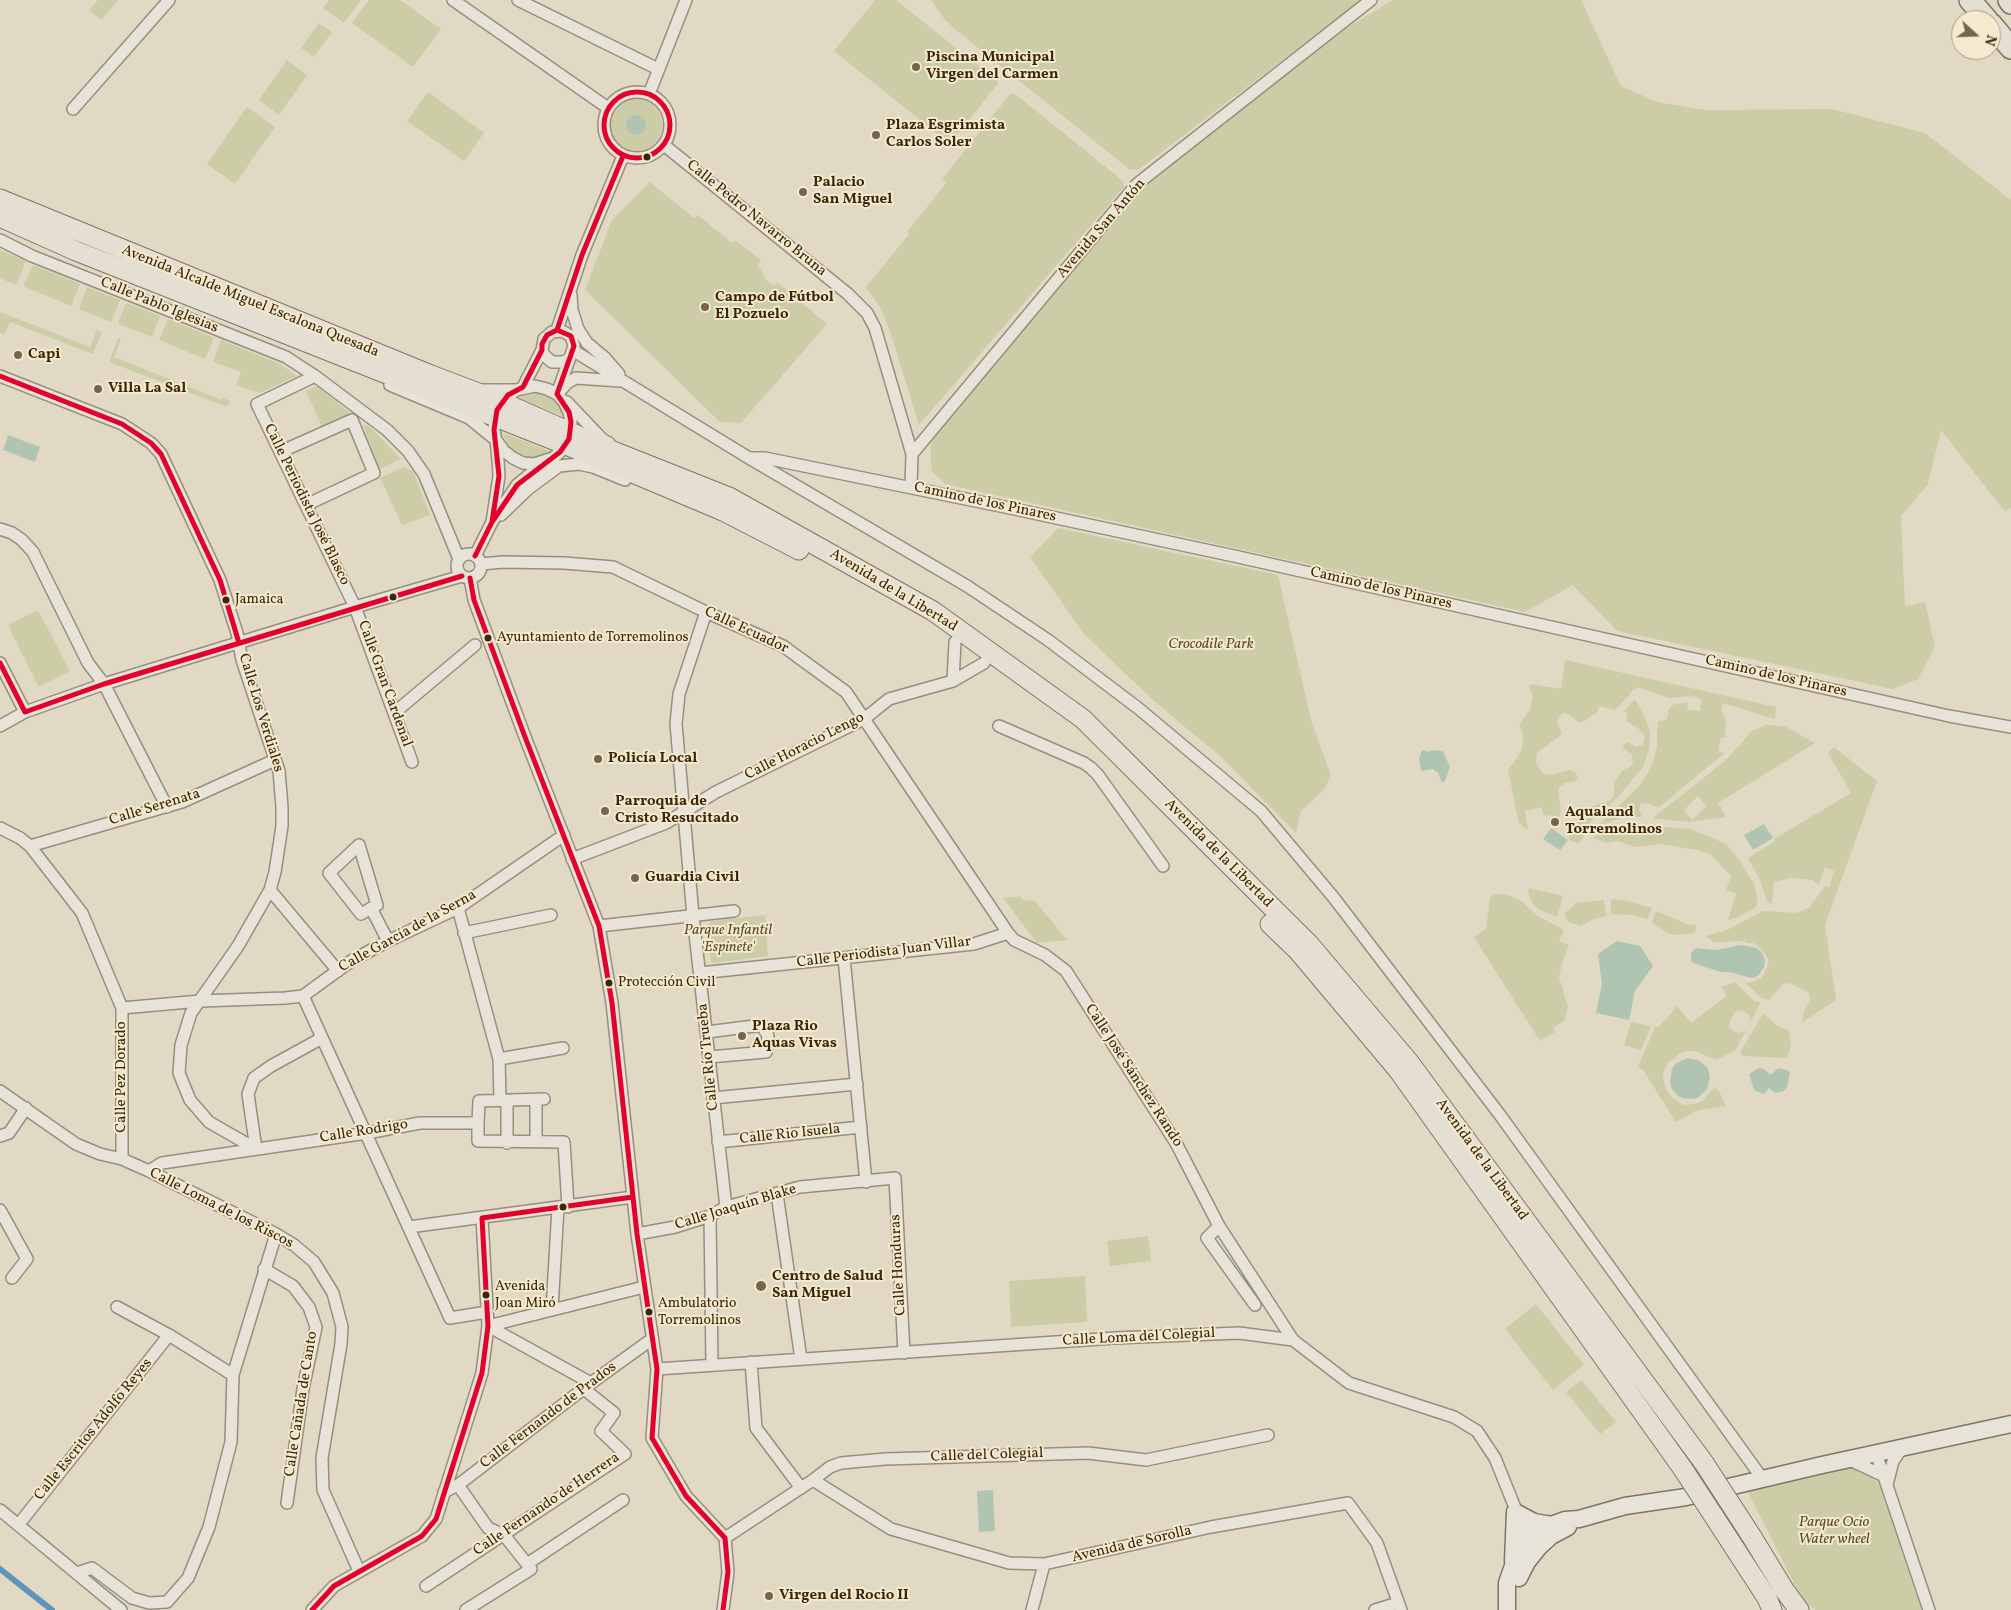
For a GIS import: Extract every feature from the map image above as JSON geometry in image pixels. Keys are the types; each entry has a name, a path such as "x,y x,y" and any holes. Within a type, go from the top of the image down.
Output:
{"highway":[{"path":"1970,0 1978,10"},
{"path":"2001,36 2011,48"}],"main road":[{"name":"Avenida Alcalde Miguel Escalona Quesada","path":"0,199 468,390 498,410"},
{"name":"Avenida Alcalde Miguel Escalona Quesada","path":"0,217 76,250 332,352 498,410"},
{"name":"Avenida de la Libertad","path":"498,410 568,439 724,511 845,574 927,622 1075,729 1298,951 1398,1070 1683,1469 1767,1598 1772,1610"},
{"name":"Avenida de la Libertad","path":"568,439 649,465 729,497 933,611 1083,719 1309,944 1409,1062 1704,1463 1799,1610"},
{"path":"1514,1602 1516,1585 1527,1562 1554,1529 1565,1520 1579,1519 1625,1506 1686,1497 1762,1478 2011,1424"},
{"path":"1512,1569 1515,1512 1534,1522 1554,1529"},
{"path":"1507,1610 1507,1583 1512,1569 1528,1540 1540,1529 1554,1529"},
{"path":"1514,1602 1513,1581 1518,1569 1530,1551 1528,1540"}],"street":[{"path":"73,109 169,0"},
{"path":"453,0 608,108"},
{"path":"518,0 658,69"},
{"path":"649,94 686,0"},
{"name":"Avenida San Antón","path":"912,454 1137,184 1370,0"},
{"path":"637,92 649,94 664,106 669,115 669,136 656,153 646,158 634,159 623,156 614,150 605,136 604,119 608,108 616,99 626,94 637,92"},
{"name":"Calle Pedro Navarro Bruna","path":"664,145 848,294 867,314 875,328 912,454 911,487"},
{"path":"556,330 582,255 623,156"},
{"name":"Calle Pablo Iglesias","path":"0,240 41,259 286,357 315,376 387,430 408,451 424,474 459,559"},
{"path":"570,290 572,310 578,329 587,343 605,358 625,381"},
{"path":"0,726 25,712 104,684 355,606 477,575 478,560 492,522 498,476 496,440 498,410 520,389 542,350 544,339 556,330 570,336 574,346 557,394"},
{"path":"542,350 547,359 552,362 563,362 571,355"},
{"path":"332,352 368,375 469,418 496,440 508,454 523,463 545,462 559,466 579,464 593,467 709,513 724,511"},
{"path":"571,355 625,381 749,458 967,586 1048,640 1138,708 1261,812 1334,898 1500,1115 1762,1478"},
{"name":"Calle Los Verdiales","path":"0,376 122,424 151,443 162,454 220,580 239,643 242,660 275,760 280,781 282,826 276,872 270,890 238,946 192,1013 181,1045 179,1073 190,1100 209,1122 256,1149"},
{"name":"Calle Periodista José Blasco","path":"315,376 257,404 355,606"},
{"path":"557,394 567,383 576,378 625,381"},
{"path":"468,390 520,389 535,386 547,389 571,404 604,440 641,456 649,465"},
{"path":"492,522 517,485 560,452 568,439 572,422 569,412 557,394"},
{"path":"280,452 352,420 374,473 306,505"},
{"name":"Camino de los Pinares","path":"749,458 765,458 911,487 1234,556 1939,714 2011,727"},
{"path":"492,522 507,511 528,488 559,466"},
{"path":"0,529 12,533 22,540 33,552 88,663 104,684 167,807"},
{"path":"478,560 465,554 459,559 457,567 466,577 599,926 612,1003 637,1234 657,1368 652,1438 686,1496 725,1538 728,1572 723,1610"},
{"name":"Calle Ecuador","path":"478,560 612,567 783,646 846,692 1008,933 1014,940 1024,946"},
{"name":"Calle Gran Cardenal","path":"355,606 412,762"},
{"name":"Calle Río Trueba","path":"706,612 679,694 676,724 694,916 726,1207"},
{"path":"953,681 955,642"},
{"path":"394,713 475,645"},
{"path":"0,663 25,712"},
{"name":"Calle Horacio Lengo","path":"572,859 666,823 716,792 864,719 889,699 953,681 984,663"},
{"path":"999,726 1084,763 1091,768 1163,866"},
{"name":"Calle Serenata","path":"30,846 194,798 275,760"},
{"name":"Calle Pez Dorado","path":"0,828 20,838 30,846 82,913 122,1008 122,1159"},
{"name":"Calle García de la Serna","path":"303,996 351,961 458,908 564,835"},
{"path":"359,845 377,905 371,908 361,914 330,873 359,845"},
{"path":"270,890 338,971"},
{"path":"371,908 388,941"},
{"path":"458,908 499,1059 507,1143"},
{"path":"599,926 734,912"},
{"path":"464,933 551,915"},
{"name":"Calle Periodista Juan Villar","path":"700,973 974,944 1008,933"},
{"name":"Calle José Sánchez Rando","path":"1024,946 1045,956 1066,971 1176,1143 1219,1226 1293,1340"},
{"path":"844,958 866,1182"},
{"path":"122,1008 200,1001 303,996 450,1318 487,1312"},
{"path":"707,1032 762,1025 768,1036 766,1052 709,1057"},
{"path":"256,1149 248,1094 254,1078 271,1066 322,1038"},
{"path":"499,1059 563,1048"},
{"path":"713,1098 856,1084"},
{"name":"Calle Loma de los Riscos","path":"0,1091 76,1144 100,1154 122,1159 149,1171 276,1234 294,1245 314,1262 332,1293 342,1327 341,1344 322,1458 323,1490 359,1571"},
{"path":"536,1142 540,1102 479,1101 478,1141 507,1143 564,1142 563,1207 552,1309"},
{"path":"0,1136 8,1133 26,1108"},
{"name":"Calle Rodrigo","path":"149,1171 162,1163 367,1133 420,1123 478,1123"},
{"name":"Calle Rio Isuela","path":"718,1142 861,1127"},
{"name":"Calle Joaquín Blake","path":"637,1234 676,1227 710,1216 726,1207 800,1187 895,1178"},
{"name":"Calle Honduras","path":"895,1178 904,1352"},
{"path":"776,1194 801,1360"},
{"path":"409,1227 633,1197"},
{"path":"0,1210 26,1259 12,1278"},
{"path":"710,1216 712,1365"},
{"path":"312,1610 334,1586 422,1536 436,1519 482,1373 488,1326 482,1218"},
{"path":"1219,1226 1207,1238 1255,1305"},
{"path":"77,1573 92,1568 132,1598 148,1603 168,1602 188,1578 209,1527 231,1442 233,1375 276,1234"},
{"name":"Calle Cañada de Canto","path":"264,1269 293,1286 309,1307 316,1327 303,1389 287,1503"},
{"path":"488,1326 644,1288"},
{"path":"117,1307 233,1375"},
{"path":"488,1326 587,1386"},
{"name":"Calle Loma del Colegial","path":"657,1368 1115,1338 1239,1333 1293,1340"},
{"name":"Calle Escritos Adolfo Reyes","path":"19,1524 169,1336"},
{"name":"Calle Fernando de Prados","path":"444,1492 458,1485 587,1386 652,1339"},
{"path":"1293,1340 1349,1383 1454,1417 1477,1431 1495,1458 1515,1512 1528,1540"},
{"path":"751,1362 756,1428 801,1488"},
{"name":"Calle Fernando de Herrera","path":"426,1586 625,1454 601,1431 614,1414 587,1386"},
{"name":"Calle del Colegial","path":"725,1538 830,1467 841,1463 885,1459 1088,1453 1146,1460 1268,1435"},
{"path":"1885,1480 1893,1461 1903,1447"},
{"path":"1876,1453 1929,1610"},
{"path":"1848,1459 1885,1480"},
{"name":"Avenida de Sorolla","path":"813,1480 891,1529 1009,1563 1044,1564 1211,1527 1348,1502 1377,1543 1400,1606"},
{"path":"458,1485 488,1528 504,1535 531,1569 466,1610"},
{"path":"527,1564 623,1500"},
{"path":"0,1510 121,1610"},
{"path":"1032,1610 1044,1564"},
{"path":"1375,1610 1400,1606"}],"green space":[{"path":"98,0 118,0 101,20 89,10"},
{"path":"329,0 361,0 344,23 323,8"},
{"path":"369,0 400,0 441,29 413,67 352,23"},
{"name":"Piscina Municipal Virgen del Carmen","path":"875,0 896,0 999,82 950,144 834,51"},
{"path":"931,0 1361,0 1138,170 1129,169 956,30 945,20"},
{"path":"1393,0 1581,0 1621,86 1657,102 1706,110 1832,109 1925,133 2011,200 2011,507 2005,512 1941,430 1928,484 1901,516 1905,606 1925,602 1935,646 1918,679 1893,689 1617,631 1573,585 1525,612 945,484 931,470 931,442 1138,190 1347,28"},
{"path":"319,23 332,32 314,57 301,48"},
{"path":"287,60 307,75 279,115 259,100"},
{"path":"428,92 484,133 464,161 407,121"},
{"path":"1010,94 1015,94 1123,181 1124,187 919,425 890,331 880,307 866,287 909,234 907,232 946,183 942,179"},
{"path":"631,99 641,99 651,103 658,110 662,125 658,140 651,147 641,151 631,151 621,147 614,140 610,130 610,120 614,110 621,103"},
{"path":"247,107 275,127 235,184 207,164"},
{"name":"Campo de Fútbol El Pozuelo","path":"650,182 694,218 698,215 732,243 735,240 761,260 757,266 761,269 765,279 774,286 777,282 827,324 741,423 720,422 585,290 612,220"},
{"path":"0,250 26,261 16,285 0,278"},
{"path":"33,265 80,284 71,306 23,286"},
{"path":"87,287 120,300 111,322 79,309"},
{"path":"126,303 160,316 152,337 118,324"},
{"path":"0,312 90,347 97,330 102,332 93,354 10,322 4,335 0,333"},
{"path":"168,319 214,338 205,359 159,340"},
{"path":"118,338 121,339 114,357 222,400 223,398 230,401 227,407 109,362"},
{"path":"221,340 280,364 297,376 259,393 236,385 241,372 213,362"},
{"path":"318,387 350,413 322,427 306,391"},
{"path":"527,392 539,392 550,396 559,404 565,415 563,416 518,398 518,396"},
{"path":"363,425 371,428 401,459 380,469"},
{"path":"503,433 550,451 550,453 541,458 528,458 515,454 506,444"},
{"path":"403,467 413,471 430,515 402,525 380,478"},
{"name":"Crocodile Park","path":"1058,528 1278,575 1311,720 1331,776 1323,791 1301,811 1296,833 1220,756 1155,702 1084,634 1030,557"},
{"path":"38,610 70,671 39,687 8,625"},
{"path":"1565,660 1776,707 1775,719 1723,703 1721,710 1726,719 1725,738 1721,737 1718,751 1725,753 1658,808 1650,804 1641,803 1639,809 1642,817 1621,818 1598,826 1641,784 1653,763 1657,746 1659,721 1666,720 1668,710 1672,705 1688,702 1687,710 1700,711 1702,699 1692,696 1669,698 1638,687 1632,690 1615,710 1599,706 1597,712 1583,722 1579,723 1570,715 1564,713 1557,722 1562,734 1537,753 1536,762 1543,774 1551,775 1570,770 1575,772 1578,777 1576,781 1560,786 1558,790 1561,812 1553,826 1551,815 1544,816 1541,807 1525,811 1528,830 1519,823 1508,770 1522,748 1523,734 1519,725 1530,710 1533,696 1529,687 1530,684 1561,689"},
{"path":"1635,699 1644,715 1650,732 1649,749 1643,767 1618,797 1593,819 1579,844 1568,839 1588,807 1610,801 1614,795 1614,782 1623,770 1630,767 1633,763 1632,754 1623,748 1624,744 1628,742 1636,747 1643,745 1645,737 1639,729 1626,721 1627,713 1623,712"},
{"path":"1766,725 1784,726 1815,743 1718,803 1726,817 1688,822 1653,818 1725,761 1752,731","holes":["1698,796 1707,806 1692,820 1684,810"]},
{"path":"1834,747 1877,781 1825,925 1836,1000 1802,1022 1803,1013 1810,1001 1809,993 1790,983 1783,984 1769,1000 1762,998 1745,983 1762,977 1767,968 1769,960 1762,950 1754,943 1746,943 1745,941 1714,942 1705,936 1727,930 1763,911 1796,913 1809,908 1825,886 1829,887 1834,871 1825,867 1819,885 1812,880 1791,878 1774,882 1772,904 1767,902 1760,880 1748,858 1775,841 1774,839 1851,793 1828,753"},
{"path":"1629,824 1691,829 1726,844 1741,862 1755,886 1758,902 1756,907 1736,918 1728,920 1736,893 1726,890 1731,876 1710,854 1698,850 1660,844 1635,847 1618,841 1606,843 1592,838 1611,827"},
{"path":"1529,888 1563,896 1557,917 1538,909 1531,901 1528,892"},
{"path":"1495,894 1507,895 1520,900 1538,916 1564,930 1559,941 1569,945 1559,977 1568,1007 1564,1021 1553,1028 1555,1032 1540,1041 1474,937 1486,929 1490,897"},
{"path":"1020,896 1024,901 1034,900 1067,940 1037,943 1003,898"},
{"path":"1611,899 1628,901 1652,908 1647,919 1633,915 1611,914"},
{"path":"1604,900 1606,916 1594,919 1581,926 1568,922 1564,914 1576,903"},
{"path":"1656,911 1687,924 1696,925 1695,933 1675,935 1667,933 1652,923"},
{"name":"Parque Infantil 'Espinete'","path":"765,915 768,956 713,963 711,961 706,927 711,921"},
{"path":"1735,982 1754,1001 1760,1003 1750,1023 1749,1015 1742,1010 1735,1012 1730,1020 1729,1027 1732,1031 1739,1033 1746,1030 1735,1051 1715,1060 1696,1051 1682,1052 1669,1062 1664,1071 1663,1079 1666,1089 1672,1098 1684,1105 1703,1101 1714,1087 1719,1091 1726,1106 1698,1110 1676,1122 1643,1070 1638,1067 1655,1027 1659,1027 1677,1006 1691,1023 1727,996 1721,987"},
{"path":"1763,1013 1776,1025 1789,1031 1791,1045 1787,1058 1743,1056 1740,1053"},
{"path":"1631,1022 1651,1026 1641,1050 1624,1045"},
{"path":"1148,1236 1151,1261 1110,1266 1107,1241"},
{"path":"1085,1276 1087,1322 1011,1327 1009,1281"},
{"path":"1536,1304 1584,1365 1553,1390 1505,1329"},
{"path":"1581,1380 1616,1422 1600,1434 1566,1392"},
{"name":"Parque Ocio Water wheel","path":"1847,1466 1864,1469 1879,1484 1921,1610 1816,1610 1803,1601 1748,1492"}],"shaded area":[{"path":"636,115 643,118 646,125 643,132 636,135 629,132 626,125 629,118"},
{"path":"8,435 40,447 35,462 3,450"},
{"path":"1422,750 1429,752 1431,750 1443,751 1450,767 1445,781 1442,783 1438,773 1433,769 1421,771 1419,758"},
{"path":"1764,824 1773,838 1753,850 1744,835"},
{"path":"1551,828 1568,840 1560,850 1543,839"},
{"path":"1617,941 1640,946 1653,966 1635,991 1629,1020 1596,1013 1602,984 1598,954"},
{"path":"1741,945 1757,948 1762,953 1765,960 1764,967 1758,976 1751,978 1730,972 1721,972 1693,963 1691,960 1691,953 1696,948 1716,950"},
{"path":"1687,1058 1698,1060 1707,1067 1710,1078 1707,1089 1694,1099 1678,1096 1671,1088 1672,1069 1675,1064"},
{"path":"1759,1068 1764,1069 1769,1074 1772,1074 1778,1068 1787,1070 1790,1073 1787,1087 1784,1091 1775,1093 1769,1088 1764,1094 1754,1090 1749,1074"},
{"path":"993,1490 995,1531 979,1532 977,1491"}],"transit line":[{"path":"630,92 644,92 656,97 665,106 670,118 670,125 668,138 661,149 644,158 630,158 618,153 609,144 604,132 604,118 609,106 618,97 630,92"},
{"path":"557,330 582,255 623,156"},
{"path":"557,330 571,336 574,346 557,394 569,412 571,422 569,439 560,452 517,485 492,522 499,476 494,430 497,410 508,395 523,387 542,350 542,344 547,335 557,330"},
{"path":"0,376 122,424 151,443 161,454 220,580 239,643"},
{"path":"475,556 492,522"},
{"path":"0,663 25,712 104,684 462,576"},
{"path":"470,578 474,600 599,926 612,1003 637,1234 657,1369 652,1438 686,1496 725,1538 728,1572 723,1610"},
{"path":"312,1610 334,1586 422,1536 436,1519 482,1373 488,1326 482,1218 633,1197"},
{"path":"0,1569 52,1610"}],"place":[{"name":"Piscina Municipal Virgen del Carmen","path":"916,67"},
{"name":"Plaza Esgrimista Carlos Soler","path":"876,135"},
{"name":"Palacio San Miguel","path":"803,192"},
{"name":"Campo de Fútbol El Pozuelo","path":"705,307"},
{"name":"Capi","path":"18,355"},
{"name":"Villa La Sal","path":"98,389"},
{"name":"Jamaica","path":"226,600"},
{"name":"Ayuntamiento de Torremolinos","path":"488,638"},
{"name":"Policía Local","path":"598,759"},
{"name":"Parroquia de Cristo Resucitado","path":"605,811"},
{"name":"Aqualand Torremolinos","path":"1555,822"},
{"name":"Guardia Civil","path":"635,878"},
{"name":"Protección Civil","path":"609,983"},
{"name":"Plaza Rio Aquas Vivas","path":"742,1036"},
{"name":"Centro de Salud San Miguel","path":"761,1286"},
{"name":"Avenida Joan Miró","path":"486,1295"},
{"name":"Ambulatorio Torremolinos","path":"649,1312"},
{"name":"Virgen del Rocio II","path":"769,1596"}]}
